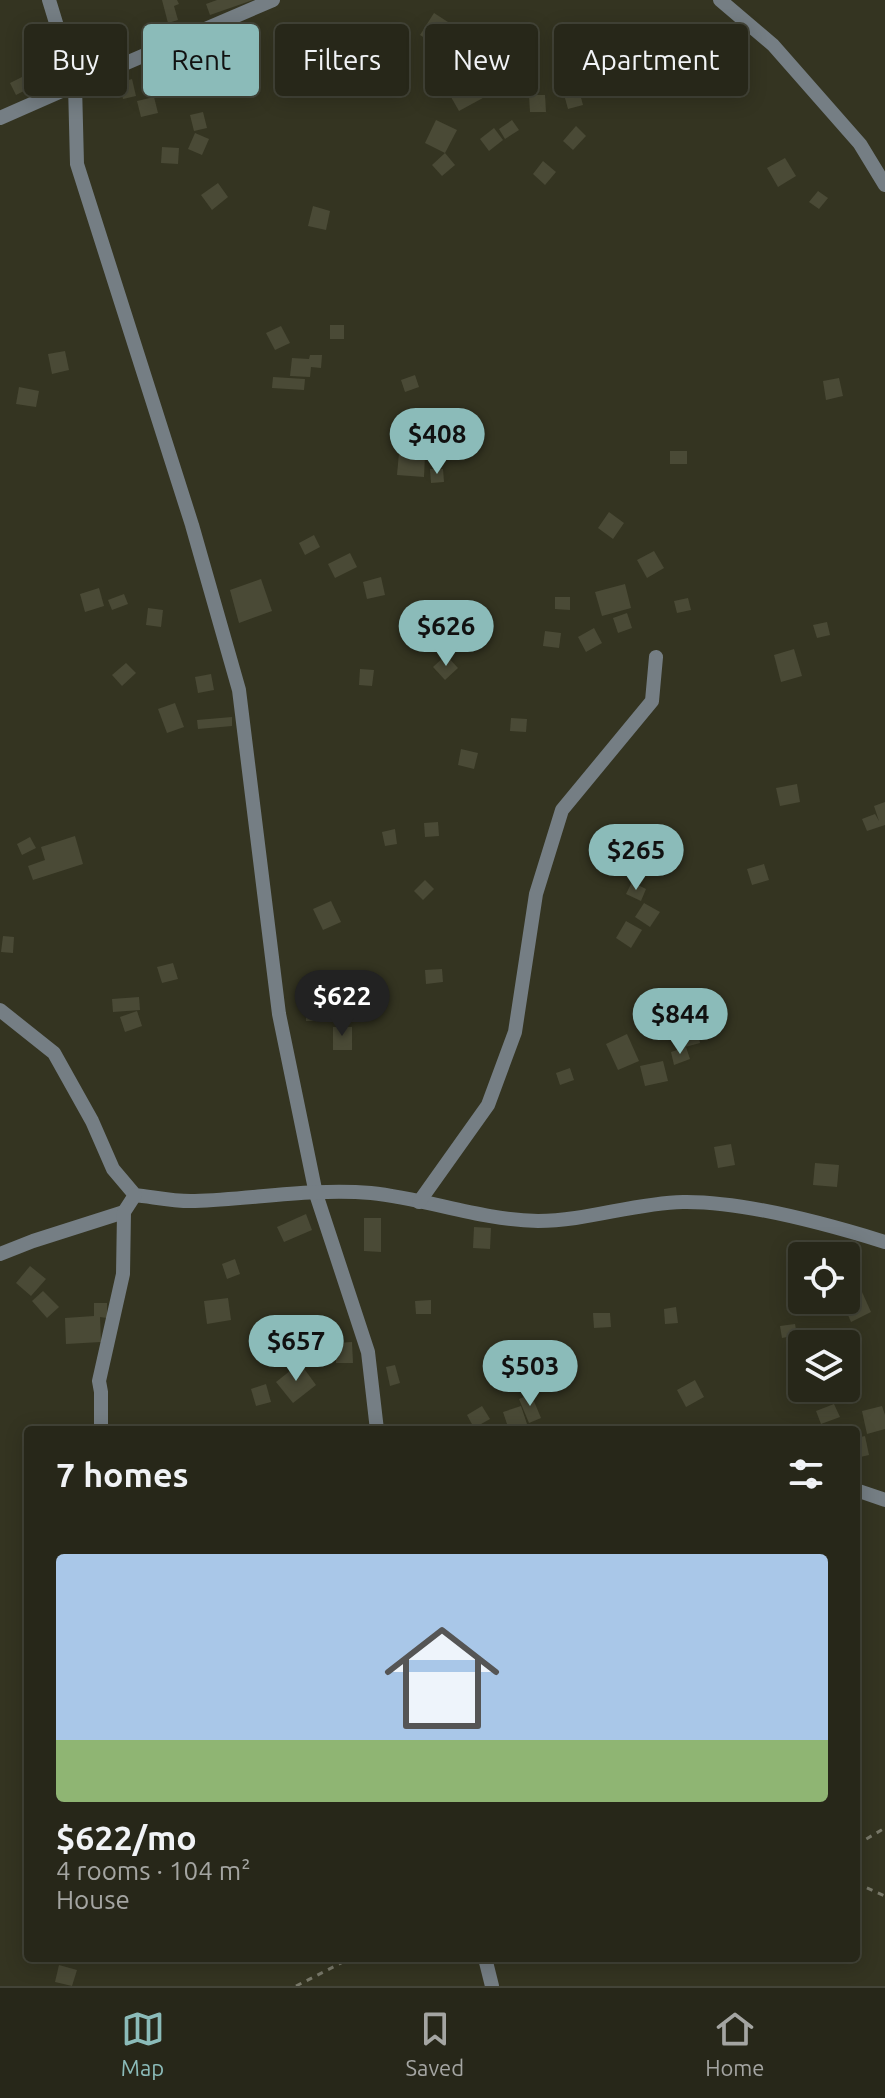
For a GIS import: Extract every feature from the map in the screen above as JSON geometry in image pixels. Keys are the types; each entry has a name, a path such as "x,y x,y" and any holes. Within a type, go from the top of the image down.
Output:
{"street":[{"path":"49,0 56,24"},
{"path":"127,63 273,0"},
{"path":"720,0 773,45 860,144 885,185"},
{"path":"0,118 50,96"},
{"path":"75,96 77,164 188,510 239,690 279,1014 316,1194 368,1352 377,1426"},
{"path":"419,1202 488,1105 515,1032 536,894 562,810 652,701 656,657"},
{"path":"0,1010 54,1053 92,1121 113,1169 135,1195 192,1201 278,1194 370,1193 505,1221 558,1221 620,1209 684,1202 744,1208 833,1226 885,1242"},
{"path":"101,1426 99,1381 123,1274 124,1212 135,1195"},
{"path":"0,1254 124,1212"},
{"path":"860,1491 885,1500"},
{"path":"486,1962 492,1986"}],"path":[{"path":"860,1843 885,1828"},
{"path":"860,1885 885,1896"},
{"path":"296,1986 343,1962"}],"building":[{"path":"162,0 177,0 179,4 174,6 178,20 168,23"},
{"path":"217,0 253,0 210,15 206,4"},
{"path":"434,13 451,24 427,24"},
{"path":"24,76 24,91 16,95 10,83"},
{"path":"132,79 136,96 123,99 122,96 127,96 127,81"},
{"path":"545,95 546,112 530,112 529,96"},
{"path":"453,96 486,96 459,111"},
{"path":"581,96 583,105 568,109 565,98"},
{"path":"154,97 158,113 141,117 137,101"},
{"path":"203,112 207,128 194,131 190,115"},
{"path":"436,120 457,130 445,153 425,143"},
{"path":"512,120 519,130 505,139 499,129"},
{"path":"576,126 586,136 573,150 563,141"},
{"path":"494,128 503,140 489,151 480,139"},
{"path":"195,133 209,139 202,155 188,149"},
{"path":"162,147 179,148 178,164 161,163"},
{"path":"445,153 455,165 442,176 432,165"},
{"path":"785,158 796,176 778,187 767,168"},
{"path":"543,161 556,172 545,185 533,174"},
{"path":"218,183 228,197 212,210 201,195"},
{"path":"818,191 828,198 819,209 809,202"},
{"path":"313,206 330,211 326,230 308,226"},
{"path":"330,325 344,325 344,339 330,339"},
{"path":"281,326 290,343 275,350 266,333"},
{"path":"65,351 69,370 52,374 48,354"},
{"path":"310,355 322,355 321,368 311,367 310,377 290,376 292,358 309,359"},
{"path":"415,375 419,387 405,392 401,380"},
{"path":"273,377 305,379 304,390 272,388"},
{"path":"839,378 843,396 826,400 823,381"},
{"path":"19,387 39,391 36,407 16,404"},
{"path":"670,451 687,451 687,464 670,464"},
{"path":"399,453 425,455 424,477 397,475"},
{"path":"430,469 443,469 444,482 431,483"},
{"path":"609,512 624,523 613,539 598,528"},
{"path":"314,535 320,547 305,555 299,543"},
{"path":"654,551 664,568 647,578 637,560"},
{"path":"350,553 357,567 335,578 328,564"},
{"path":"381,577 385,595 367,599 363,582"},
{"path":"261,579 272,611 239,623 230,590"},
{"path":"625,584 631,608 602,616 595,592"},
{"path":"99,588 104,606 85,612 80,594"},
{"path":"124,594 128,604 112,610 108,600"},
{"path":"555,597 570,597 570,610 555,609"},
{"path":"688,598 691,610 677,613 674,601"},
{"path":"148,608 163,610 161,627 146,625"},
{"path":"627,613 632,628 618,633 613,618"},
{"path":"455,618 459,629 447,635 441,624"},
{"path":"827,622 830,635 817,638 813,625"},
{"path":"594,628 602,643 586,652 578,637"},
{"path":"545,631 561,633 559,648 543,646"},
{"path":"794,649 802,676 781,682 774,655"},
{"path":"446,655 458,668 445,680 433,667"},
{"path":"126,663 136,673 122,686 112,675"},
{"path":"360,669 374,670 372,686 359,685"},
{"path":"211,674 214,690 198,693 195,677"},
{"path":"175,703 184,727 167,733 158,709"},
{"path":"232,717 232,726 198,729 197,720"},
{"path":"511,718 527,719 526,732 510,731"},
{"path":"461,749 478,753 474,769 458,765"},
{"path":"797,784 800,802 780,806 776,788"},
{"path":"885,802 885,825 867,831 862,819 875,814 879,821 874,806"},
{"path":"438,822 439,836 425,837 424,823"},
{"path":"395,829 397,844 385,846 382,832"},
{"path":"75,836 83,864 33,880 28,866 45,860 41,847"},
{"path":"30,837 36,848 22,855 17,844"},
{"path":"764,864 769,880 752,885 747,869"},
{"path":"425,880 434,889 423,900 414,891"},
{"path":"632,882 646,889 641,901 626,894"},
{"path":"331,901 341,922 323,930 313,909"},
{"path":"644,903 660,912 650,927 635,917"},
{"path":"626,921 642,930 631,948 616,938"},
{"path":"3,936 14,937 13,953 1,952"},
{"path":"173,963 178,979 162,983 157,967"},
{"path":"442,969 443,982 426,984 425,970"},
{"path":"667,994 671,1010 652,1014 649,998"},
{"path":"139,997 140,1010 113,1012 112,999"},
{"path":"306,1006 324,1006 324,1021 306,1021"},
{"path":"137,1011 142,1026 125,1032 120,1017"},
{"path":"333,1027 352,1027 352,1050 333,1050"},
{"path":"697,1029 700,1043 685,1047 682,1033"},
{"path":"627,1034 639,1061 618,1070 606,1044"},
{"path":"686,1047 690,1059 674,1065 671,1052"},
{"path":"663,1061 668,1081 645,1086 640,1066"},
{"path":"570,1068 574,1080 560,1085 556,1073"},
{"path":"731,1144 735,1165 718,1168 714,1147"},
{"path":"815,1163 839,1165 837,1187 813,1185"},
{"path":"306,1214 312,1230 284,1242 277,1227"},
{"path":"364,1218 381,1218 381,1252 364,1251"},
{"path":"474,1227 491,1228 490,1249 473,1248"},
{"path":"235,1259 240,1274 227,1279 222,1264"},
{"path":"30,1266 46,1279 31,1296 16,1283"},
{"path":"43,1291 59,1307 47,1318 32,1301"},
{"path":"860,1293 871,1312 851,1322 848,1314 860,1314"},
{"path":"228,1298 231,1320 207,1324 204,1301"},
{"path":"431,1300 431,1314 416,1314 415,1301"},
{"path":"94,1303 107,1303 107,1318 100,1317 101,1342 66,1344 65,1318 94,1316"},
{"path":"676,1307 678,1323 665,1324 664,1309"},
{"path":"593,1313 610,1313 611,1327 594,1328"},
{"path":"795,1324 796,1330 788,1330 788,1337 782,1338 780,1326"},
{"path":"279,1325 294,1332 285,1350 270,1343"},
{"path":"352,1342 353,1363 336,1363 335,1343"},
{"path":"300,1363 316,1385 293,1403 276,1382"},
{"path":"395,1365 400,1383 390,1386 386,1367"},
{"path":"695,1380 704,1397 686,1407 677,1390"},
{"path":"266,1384 271,1402 256,1406 251,1389"},
{"path":"531,1394 541,1418 529,1423 519,1399"},
{"path":"834,1404 840,1417 821,1424 816,1411"},
{"path":"482,1406 490,1419 473,1426 467,1415"},
{"path":"521,1406 528,1426 508,1426 503,1412"},
{"path":"882,1406 885,1429 867,1434 862,1411"},
{"path":"865,1436 869,1455 860,1457 860,1437"},
{"path":"59,1965 77,1970 72,1986 55,1982"}]}
